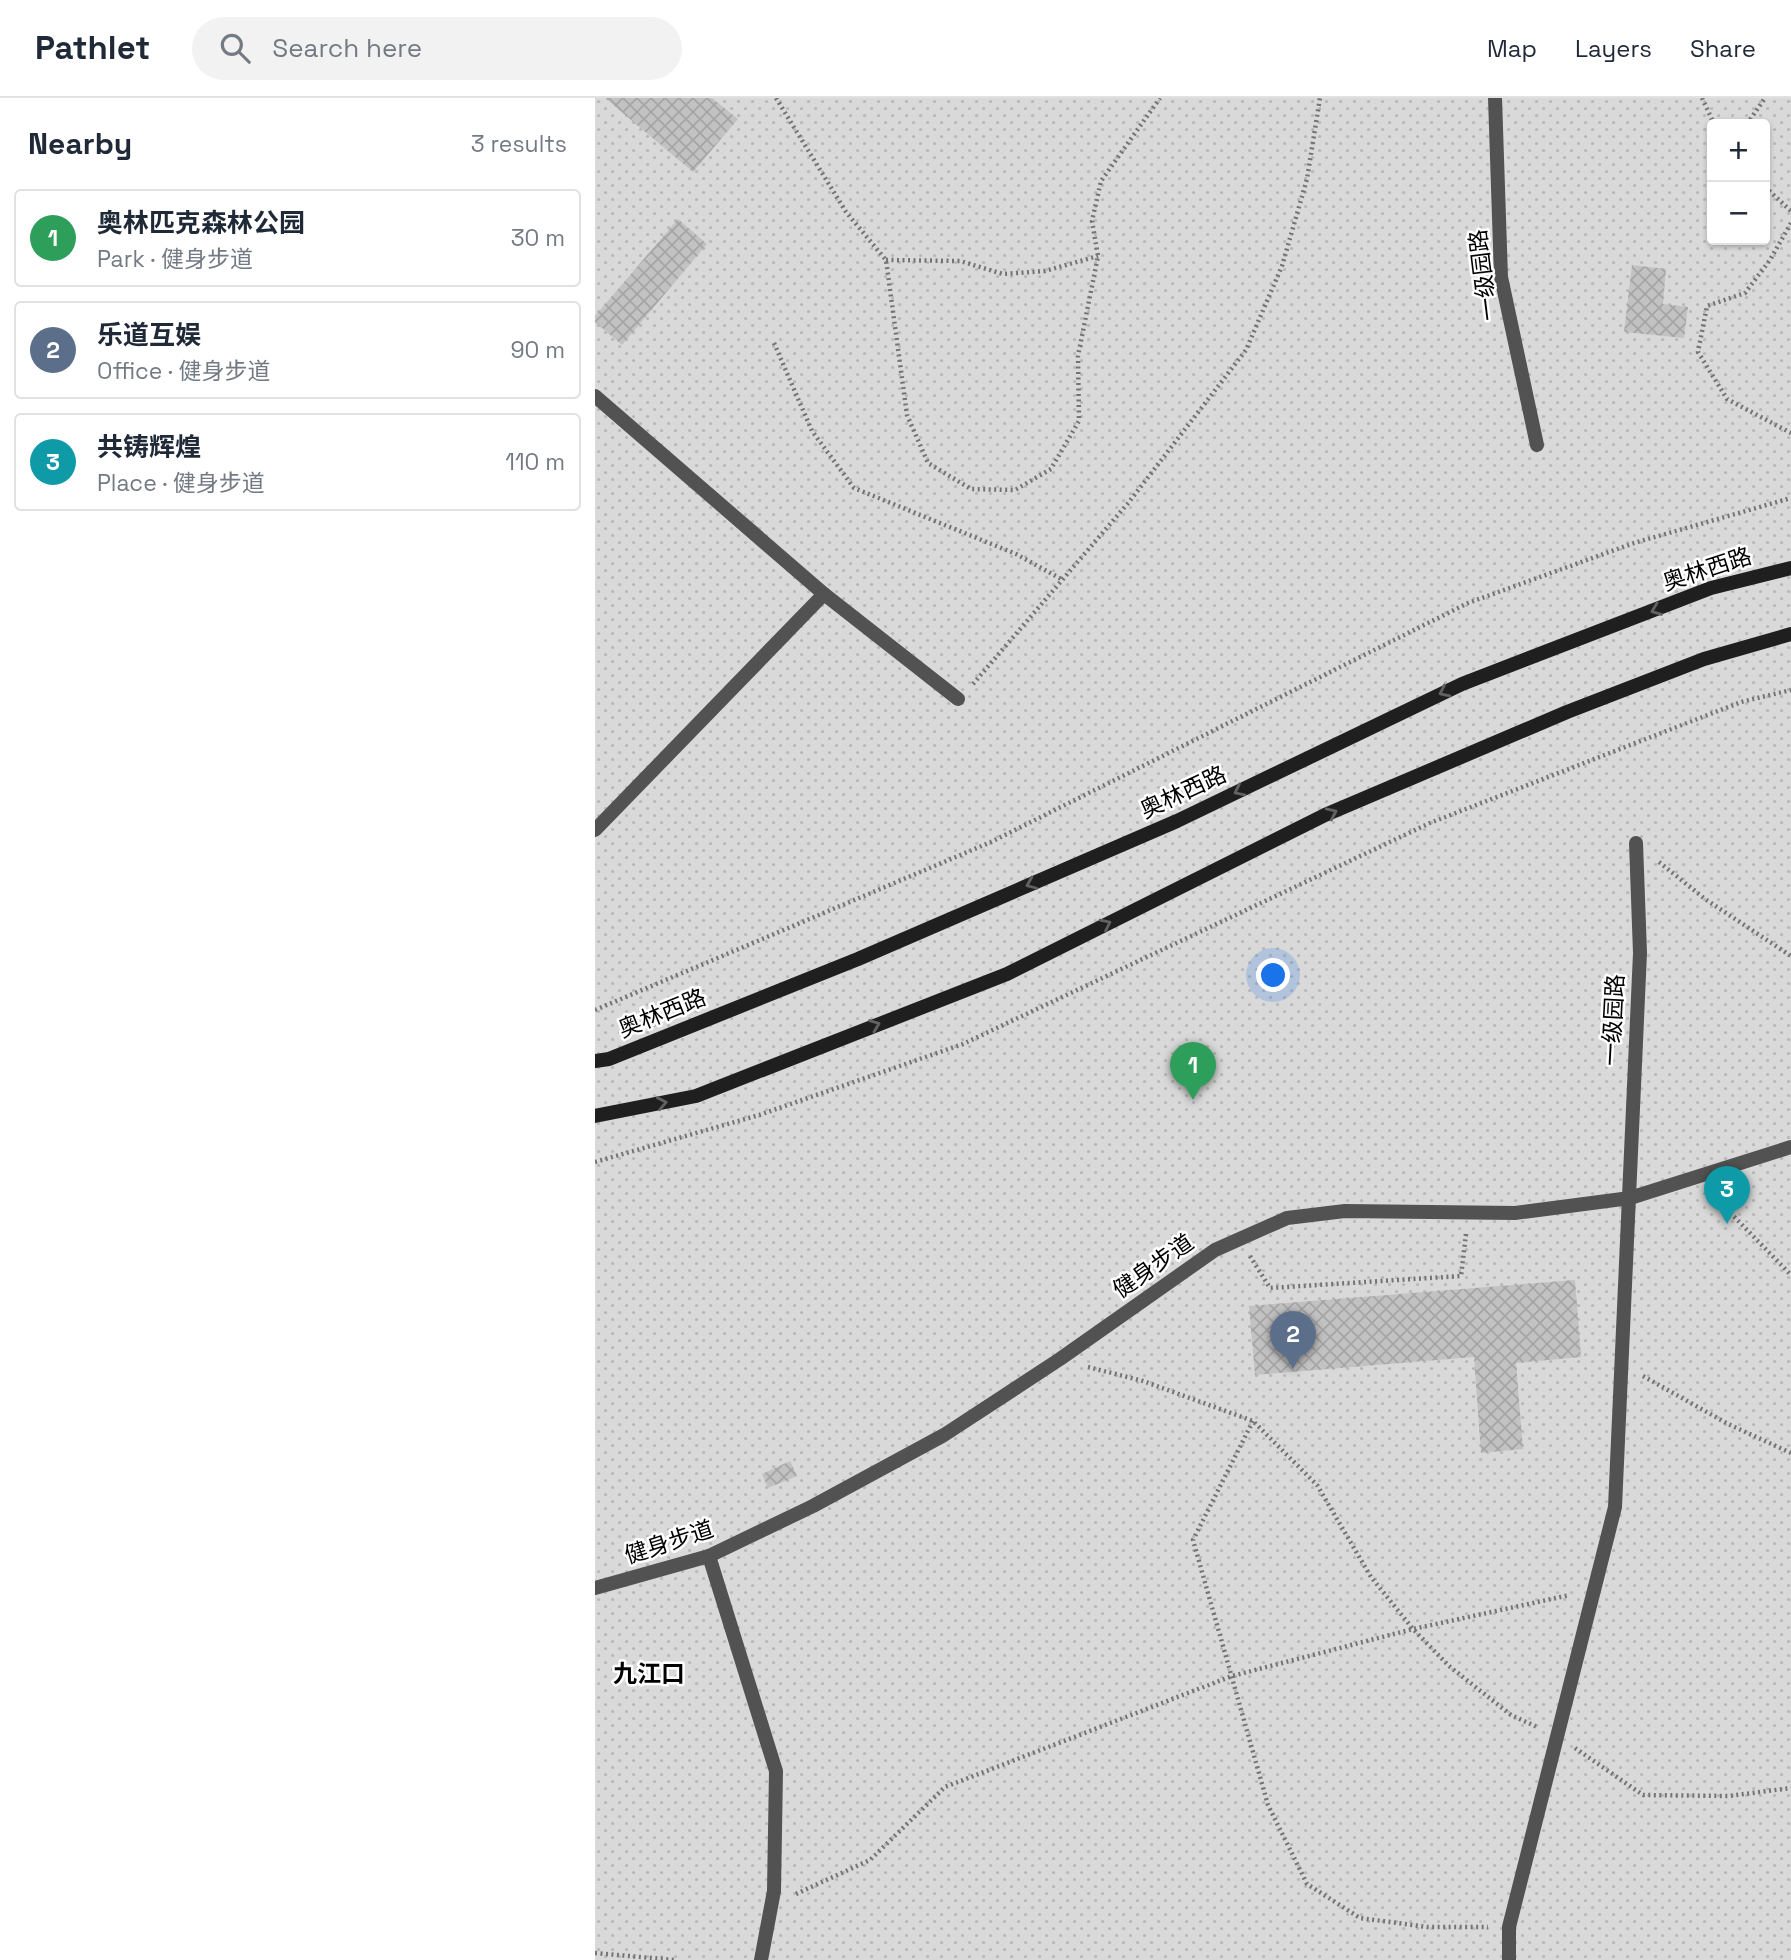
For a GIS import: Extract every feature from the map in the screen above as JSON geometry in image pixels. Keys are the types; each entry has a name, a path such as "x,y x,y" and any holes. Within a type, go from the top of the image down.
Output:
{"main road":[{"name":"奥林西路","path":"595,1061 609,1059 858,959 1177,821 1462,684 1711,588 1791,568"},
{"path":"595,1116 696,1096 1007,974 1325,815 1567,712 1704,659 1791,634"}],"street":[{"name":"一级园路","path":"1495,98 1501,277 1537,444"},
{"path":"595,396 824,594 958,699"},
{"path":"595,830 824,594"},
{"name":"一级园路","path":"1509,1960 1509,1927 1615,1507 1640,953 1636,844"},
{"name":"健身步道","path":"595,1588 709,1556 813,1506 944,1435 1060,1359 1215,1250 1287,1218 1345,1211 1515,1213 1630,1198 1791,1147"},
{"path":"709,1556 776,1771 771,1906 761,1960"}],"path":[{"path":"776,98 845,212 886,260 907,415 928,463 971,489 1015,490 1051,469 1079,421 1078,356 1098,256 1092,221 1101,181 1160,98"},
{"path":"958,699 1009,645 1129,502 1246,350 1282,266 1307,179 1320,98"},
{"path":"1702,98 1712,119"},
{"path":"1750,119 1765,98"},
{"path":"1770,192 1791,211"},
{"path":"1791,223 1770,260 1745,293 1707,306 1699,352 1727,399 1791,433"},
{"path":"886,260 960,261 1003,274 1045,271 1098,256"},
{"path":"774,343 812,431 854,488 1016,554 1063,580"},
{"path":"595,1010 991,842 1468,603 1634,543 1791,498"},
{"path":"595,1162 759,1115 963,1044 1430,823 1741,702 1791,690"},
{"path":"1636,844 1705,899 1791,956"},
{"path":"1696,1178 1791,1275"},
{"path":"1240,1238 1270,1288 1461,1276 1469,1213"},
{"path":"1060,1359 1143,1381 1253,1421 1317,1485 1371,1577 1413,1629 1450,1666 1511,1715 1558,1736 1643,1795 1729,1796 1791,1788"},
{"path":"1623,1365 1728,1424 1791,1453"},
{"path":"1253,1421 1193,1540 1268,1805 1307,1884 1360,1918 1427,1927 1509,1927"},
{"path":"771,1906 870,1860 945,1787 1232,1676 1413,1629 1595,1590"},
{"path":"595,1953 674,1960"}],"shaded area":[{"path":"595,98 1791,98 1791,1960 595,1960"}],"building":[{"path":"605,98 712,98 738,119 693,172"},
{"path":"678,219 707,244 622,345 595,322 595,316"},
{"path":"1632,265 1666,269 1663,304 1688,307 1684,338 1624,332"},
{"path":"1575,1280 1581,1357 1516,1363 1523,1449 1481,1453 1474,1357 1255,1375 1249,1306"},
{"path":"790,1461 797,1476 768,1488 762,1474"}],"place":[{"name":"奥林匹克森林公园","path":"1193,1100"},
{"name":"共铸辉煌","path":"1727,1224"},
{"name":"乐道互娱","path":"1293,1369"}],"district":[{"name":"九江口","path":"649,1673"}]}
